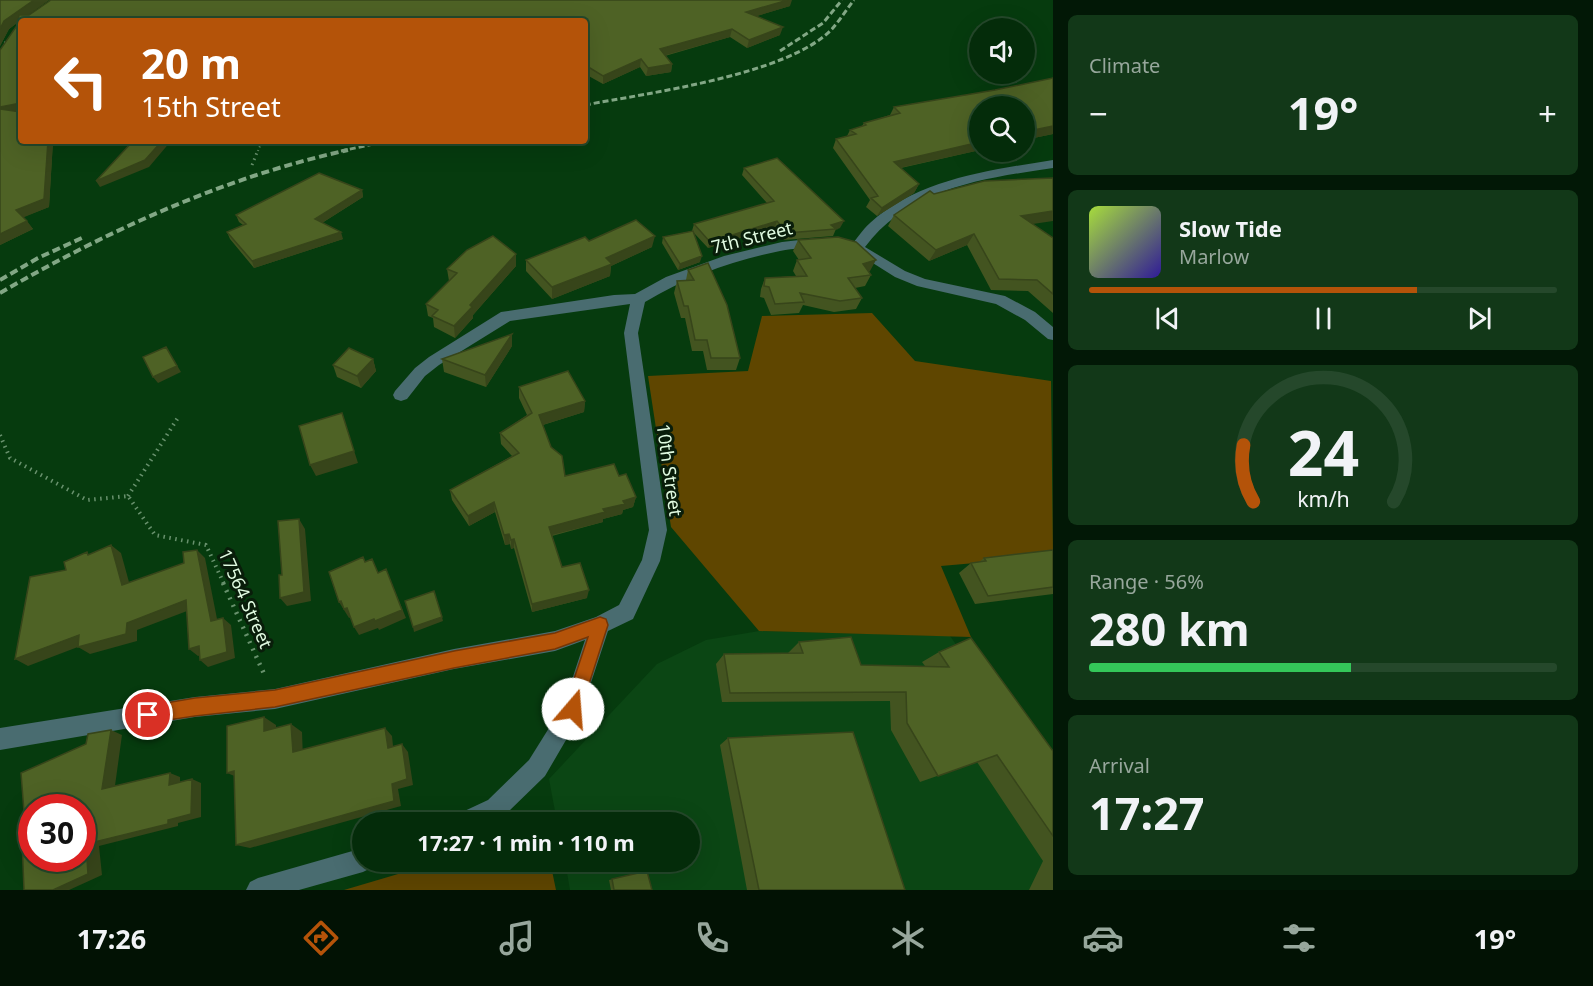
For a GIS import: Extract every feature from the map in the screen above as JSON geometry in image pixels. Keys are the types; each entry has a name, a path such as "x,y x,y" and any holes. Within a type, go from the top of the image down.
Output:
{"street":[{"path":"856,248 869,230 897,207 922,195 968,181 1053,164"},
{"name":"7th Street","path":"401,395 420,372 434,361 506,316 614,300 638,299 671,280 729,259 782,246 837,243 856,248 922,283 1000,300 1029,316 1053,335"},
{"name":"10th Street","path":"0,739 195,707 275,699 454,659 555,641 600,625 626,612 651,561 658,530 631,333 638,299"},
{"path":"487,812 496,808 537,768 573,709 600,625"},
{"path":"258,890 352,863"}],"path":[{"path":"0,42 18,44"},
{"path":"252,165 260,144"},
{"path":"0,435 10,458 87,500 129,496 179,416"},
{"name":"17564 Street","path":"129,496 155,535 206,545 275,699"}],"shaded area":[{"path":"872,313 915,361 1051,381 1053,556 941,566 971,637 759,631 671,527 648,376 748,371 762,316"},
{"path":"759,631 950,636 1053,781 1053,890 570,890 567,872 700,872 700,812 555,812 549,779 657,664 706,640"},
{"path":"405,872 552,872 556,890 344,890"}],"building":[{"path":"0,0 34,0 4,21 0,29"},
{"path":"51,0 788,0 746,12 783,27 749,40 732,29 660,49 672,64 648,68 641,59 603,76 588,67 588,18 19,18 19,15 29,15"},
{"path":"18,24 18,104 0,107 0,50"},
{"path":"1053,78 1053,126 1035,130 1035,96 969,96 969,145 894,162 919,184 882,208 871,198 878,196 836,139 856,134 850,130 866,125 864,123 900,113 894,107 1035,84 1035,82"},
{"path":"0,109 18,112 18,144 48,144 44,199 16,210 27,221 0,234"},
{"path":"130,144 159,144 145,160 96,181"},
{"path":"777,158 844,221 831,225 836,229 787,233 777,221 710,242 694,224 774,201 744,168"},
{"path":"319,173 362,190 315,219 341,232 252,261 227,232 246,224 236,215"},
{"path":"1053,178 1053,211 1021,216 1053,238 1053,294 1037,280 999,279 974,234 936,250 894,215 930,191 934,194 984,181"},
{"path":"636,220 655,236 606,258 612,264 552,287 526,260 585,237 589,241"},
{"path":"693,231 702,256 680,264 663,237"},
{"path":"493,236 516,254 454,326 432,316 438,310 426,304 457,273 447,269 467,250"},
{"path":"838,237 856,242 876,260 863,264 871,275 848,278 862,298 840,301 800,293 804,302 775,304 769,287 764,286 765,278 807,276 797,260 811,258 798,240"},
{"path":"708,263 727,305 740,358 711,358 707,340 695,340 688,306 684,306 677,281 694,280 688,270"},
{"path":"512,334 485,375 442,359"},
{"path":"166,347 177,366 153,377 143,357"},
{"path":"349,348 373,359 357,376 333,365"},
{"path":"568,371 585,401 539,415 551,447 562,456 565,476 614,464 619,476 626,474 636,497 623,501 625,504 603,509 605,512 549,527 562,567 580,563 589,590 532,604 514,539 511,540 509,534 504,535 494,502 468,516 450,490 519,453 500,433 532,413 519,387"},
{"path":"342,413 354,451 310,465 299,426"},
{"path":"299,519 304,592 280,598 279,575 282,575 278,521"},
{"path":"111,545 122,585 184,563 183,552 197,550 211,621 223,618 227,652 200,660 199,646 189,649 186,600 127,623 126,634 78,647 79,635 15,659 30,577 66,570 64,562"},
{"path":"1053,550 1053,587 988,596 971,563 986,561 984,558"},
{"path":"363,557 365,562 372,559 378,573 386,569 402,610 354,627 347,608 344,609 341,601 339,602 329,572"},
{"path":"434,591 442,617 413,627 405,601"},
{"path":"851,637 861,665 949,667 939,652 971,638 1053,751 1053,836 997,755 938,776 907,723 906,692 730,693 724,654 803,653 799,642"},
{"path":"264,717 264,731 291,724 293,752 385,728 388,748 402,744 407,779 392,784 394,801 236,845 234,771 227,773 227,726"},
{"path":"111,730 102,789 170,773 169,785 192,779 191,814 168,820 168,824 96,842 96,794 23,794 21,773 86,744 88,734"},
{"path":"853,732 905,890 759,890 728,738"},
{"path":"23,872 88,872 88,874 53,890 24,890"},
{"path":"647,872 652,890 614,890 612,879"}],"railway":[{"path":"780,51 823,23 842,0"},
{"path":"588,104 716,80 784,59 811,45 832,29 854,0"},
{"path":"341,151 374,144"},
{"path":"0,293 83,248 169,208 257,175 348,150"},
{"path":"0,280 38,258 84,237"}],"route":[{"path":"148,715 195,707 275,699 454,659 555,641 600,625 573,709"}]}
